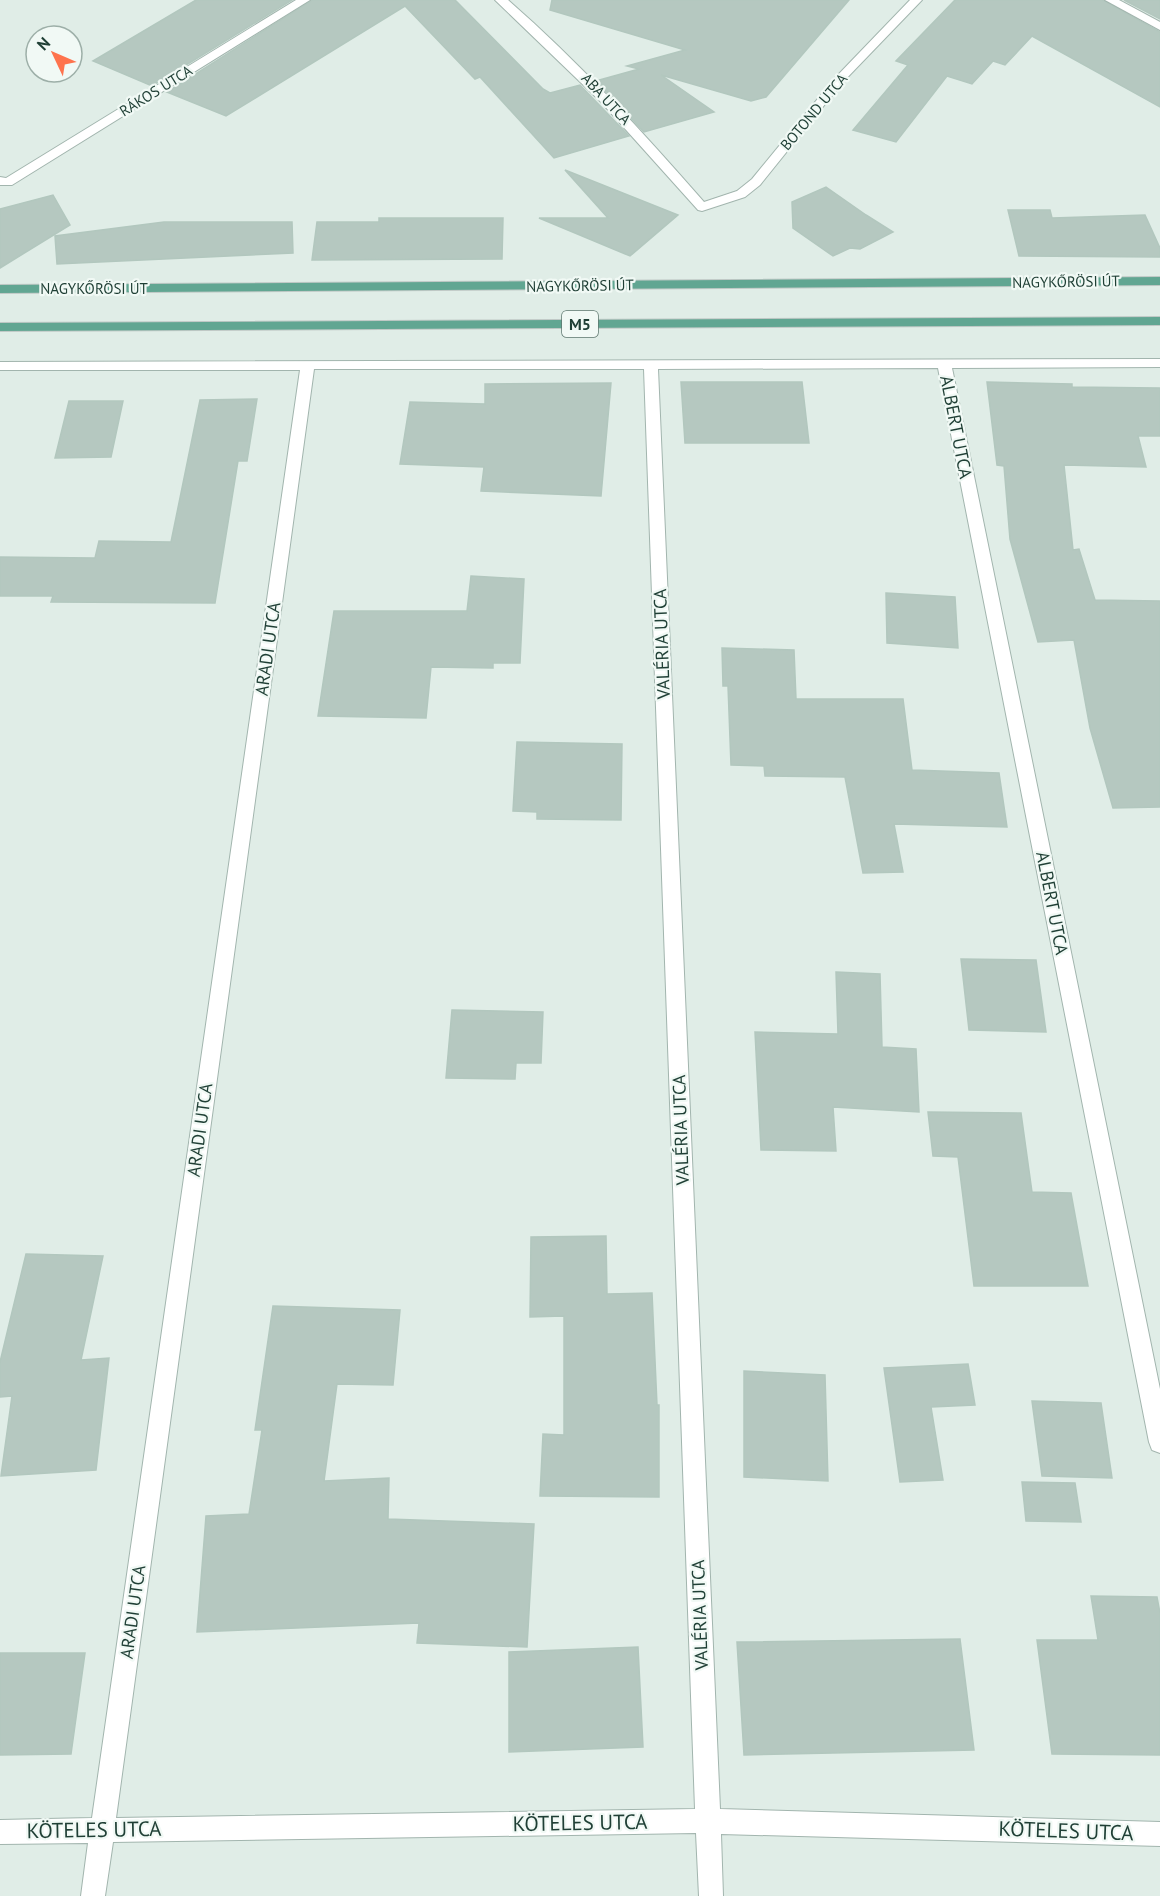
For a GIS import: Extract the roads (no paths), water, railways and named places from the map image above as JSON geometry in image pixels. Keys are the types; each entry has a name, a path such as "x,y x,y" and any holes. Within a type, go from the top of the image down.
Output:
{"main road":[{"name":"NAGYKŐRÖSI ÚT","path":"0,289 1160,281"},
{"name":"M5","path":"0,327 1160,321"}],"street":[{"name":"RÁKOS UTCA","path":"4,181 304,0"},
{"name":"ABA UTCA","path":"501,0 550,41 702,207"},
{"name":"BOTOND UTCA","path":"702,207 741,194 756,182 838,81 916,0"},
{"path":"1111,0 1160,27"},
{"path":"0,366 1160,363"},
{"name":"VALÉRIA UTCA","path":"651,364 711,1896"},
{"name":"ALBERT UTCA","path":"944,364 1160,1442"},
{"name":"ARADI UTCA","path":"93,1896 308,365"},
{"name":"KÖTELES UTCA","path":"0,1832 709,1821 1160,1834"}]}
